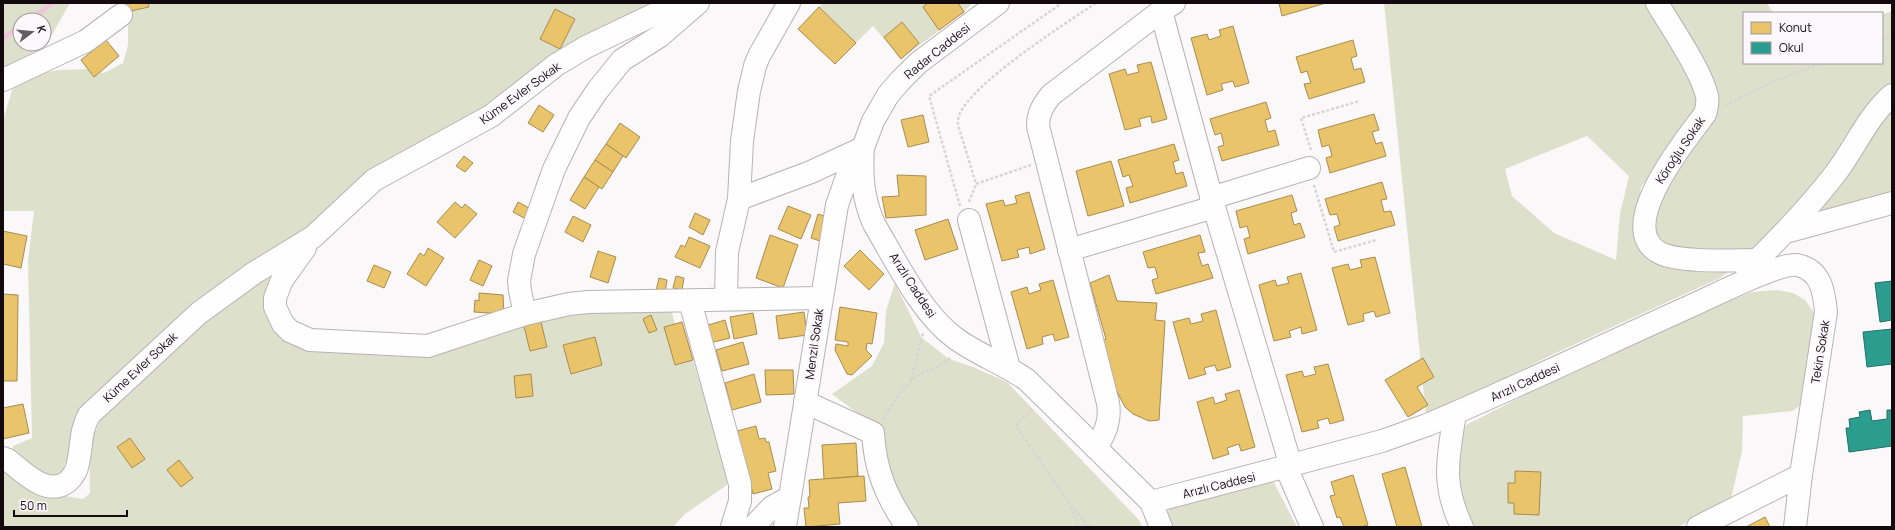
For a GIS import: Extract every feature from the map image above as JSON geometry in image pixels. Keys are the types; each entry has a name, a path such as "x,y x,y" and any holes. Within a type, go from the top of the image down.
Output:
{"street":[{"name":"Küme Evler Sokak","path":"3,458 8,460 42,485 57,486 66,483 76,471 85,423 96,408 199,312 254,273 312,237 374,180 491,116 556,65 586,47 678,3"},
{"path":"525,314 519,281 524,254 554,169 580,118 597,91 622,60 660,36 698,3"},
{"path":"726,300 727,252 738,199 742,141 749,91 759,56 789,3"},
{"name":"Radar Caddesi","path":"863,148 873,121 888,95 900,81 918,63 998,3"},
{"name":"Köroğlu Sokak","path":"1657,3 1702,82 1707,97 1707,106 1705,114 1656,184 1648,203 1646,215 1646,235 1650,245 1660,253 1674,257 1707,260 1757,260"},
{"path":"1096,448 1104,436 1108,423 1109,409 1038,126 1038,119 1044,103 1052,95 1167,7 1213,202 1289,467 1312,527"},
{"path":"3,80 86,41 121,15"},
{"path":"1727,290 1786,232 1834,174 1868,120 1892,95"},
{"path":"738,199 811,172 863,148"},
{"name":"Menzil Sokak","path":"785,526 837,205 848,174 863,148"},
{"name":"Arızlı Caddesi","path":"863,148 861,172 868,211 874,224 930,314 956,339 1009,368 1027,380 1046,396 1151,502 1289,467 1382,441 1456,413 1727,290"},
{"path":"1069,250 1309,168"},
{"path":"1786,232 1892,203"},
{"path":"966,217 1009,368"},
{"name":"Küme Evler Sokak","path":"312,237 282,280 275,298 275,307 283,324 290,331 300,337 322,342 428,346 525,314 569,304 588,302 821,298"},
{"name":"Tekin Sokak","path":"1727,290 1784,266 1795,265 1806,268 1816,275 1821,282 1825,294 1826,312 1801,475 1795,527"},
{"path":"690,301 740,484 740,500 732,527"},
{"path":"805,402 873,433 874,452 880,476 889,497 907,527"},
{"path":"1456,413 1447,461 1447,482 1454,511 1462,527"},
{"path":"1698,527 1801,475"},
{"path":"752,527 772,507 790,497"},
{"path":"1151,502 1161,527"}],"path":[{"path":"966,217 929,96 1062,3"},
{"path":"966,217 976,184 958,125 958,117 962,110 976,92 994,76 1049,35 1096,3"},
{"path":"1705,114 1773,82 1819,64"},
{"path":"1360,101 1301,118 1315,166 1309,168 1334,252 1376,240"},
{"path":"976,184 1047,160"},
{"path":"873,433 911,381 921,337 930,314"},
{"path":"911,381 939,366 965,344"},
{"path":"1046,396 1016,426 1069,503 1088,527"},
{"path":"1069,503 1079,527"}],"green space":[{"path":"3,3 70,3 52,34 52,12 12,12 12,52 34,52 3,70"},
{"path":"121,3 663,3 322,218 190,314 69,454 61,475 47,476 29,466 13,451 13,446 32,438 28,261 34,211 3,211 3,120 13,87 35,75 58,70 87,69 104,73 123,63 128,45 128,12"},
{"path":"823,3 972,3 964,12 901,59 873,26 856,43 819,7"},
{"path":"1384,3 1647,3 1679,59 1699,99 1693,117 1641,187 1635,226 1639,247 1645,256 1661,263 1729,271 1722,277 1547,357 1495,384 1426,414","holes":["1587,136 1629,176 1620,214 1616,260 1554,233 1512,196 1505,169"]},
{"path":"1668,3 1767,3 1772,12 1743,12 1743,64 1883,64 1883,15 1892,11 1892,84 1866,107 1814,188 1777,229 1753,248 1738,250 1673,247 1659,241 1654,227 1657,203 1717,108 1718,92"},
{"path":"1892,104 1892,194 1812,216"},
{"path":"288,259 270,288 288,340 479,338 587,310 671,310 675,324 675,365 693,360 726,467 727,485 685,514 673,527 3,527 3,465 47,493 83,499 90,493 91,452 95,433 104,413 202,322"},
{"path":"895,283 921,337 949,359 973,367 1007,382 1139,520 1142,527 919,527 896,487 868,421 832,394 872,366 884,343 886,311"},
{"path":"1776,290 1793,293 1805,300 1814,313 1817,328 1801,405 1792,411 1743,416 1742,451 1730,503 1677,527 1470,527 1458,480 1462,437 1466,425 1578,368 1719,305 1752,292"},
{"path":"1273,481 1297,527 1169,527 1166,520 1170,507"}],"building: Konut":[{"path":"118,3 148,3 149,7 121,13"},
{"path":"928,3 958,3 964,12 939,30 923,7"},
{"path":"1279,3 1326,3 1282,16"},
{"path":"819,7 856,43 835,64 798,29"},
{"path":"555,9 575,19 560,49 540,39"},
{"path":"902,22 919,43 901,59 884,37"},
{"path":"1233,26 1249,83 1235,87 1233,81 1221,84 1223,90 1207,95 1191,38 1207,34 1209,40 1221,36 1219,30"},
{"path":"106,40 119,56 94,77 81,60"},
{"path":"1353,40 1357,56 1351,58 1354,70 1361,68 1365,82 1309,99 1304,84 1311,83 1307,71 1301,73 1296,57"},
{"path":"1151,62 1167,119 1152,123 1151,116 1139,119 1141,126 1125,130 1109,74 1125,69 1127,75 1139,72 1137,65"},
{"path":"1266,102 1271,118 1265,120 1268,132 1275,130 1279,145 1222,161 1218,147 1224,145 1221,133 1215,135 1210,119"},
{"path":"539,105 554,115 543,132 528,123"},
{"path":"1374,114 1379,130 1372,132 1376,144 1382,142 1386,156 1330,173 1326,158 1332,156 1329,145 1322,147 1318,130"},
{"path":"923,115 929,142 908,147 901,120"},
{"path":"620,123 640,137 626,158 606,144"},
{"path":"606,144 623,156 613,172 595,160"},
{"path":"1174,144 1179,160 1173,162 1176,174 1183,172 1187,186 1130,203 1126,188 1133,186 1129,175 1123,177 1118,160"},
{"path":"464,156 473,163 465,172 456,166"},
{"path":"595,160 613,172 602,189 584,177"},
{"path":"1111,161 1124,206 1088,216 1076,171"},
{"path":"897,175 926,176 926,215 886,218 882,197 899,196"},
{"path":"584,177 599,187 585,209 570,200"},
{"path":"1382,182 1387,199 1381,200 1384,212 1391,211 1395,225 1338,241 1334,227 1340,225 1337,214 1330,215 1325,199"},
{"path":"1029,192 1045,249 1030,254 1029,247 1017,250 1019,257 1002,261 986,204 1003,200 1005,206 1017,203 1015,196"},
{"path":"1292,195 1297,211 1291,213 1294,225 1300,223 1305,237 1248,254 1244,239 1250,237 1247,226 1240,228 1236,211"},
{"path":"455,202 462,208 465,204 477,214 455,238 437,222"},
{"path":"518,202 531,209 526,219 513,212"},
{"path":"788,206 811,215 801,239 778,229"},
{"path":"695,213 710,220 703,235 689,227"},
{"path":"818,214 827,217 820,241 811,238"},
{"path":"573,216 591,225 583,242 565,232"},
{"path":"948,219 958,249 925,260 915,230"},
{"path":"3,231 27,236 21,268 3,264"},
{"path":"770,235 798,245 783,288 756,278"},
{"path":"1200,235 1205,252 1198,253 1202,266 1208,264 1213,278 1156,294 1152,280 1158,278 1155,267 1148,268 1143,252"},
{"path":"689,237 710,246 700,268 675,257 681,245 685,247"},
{"path":"428,248 444,258 426,286 407,274 420,253 424,256"},
{"path":"860,250 884,274 869,290 844,266"},
{"path":"598,251 616,257 608,283 590,277"},
{"path":"1375,257 1390,313 1376,317 1374,311 1363,314 1364,321 1348,325 1332,268 1348,264 1350,270 1362,267 1360,260"},
{"path":"479,260 492,266 483,286 470,280"},
{"path":"374,265 391,272 384,288 367,281"},
{"path":"1301,273 1317,330 1302,334 1301,327 1289,331 1291,337 1274,341 1259,285 1275,280 1277,286 1289,283 1287,277"},
{"path":"1109,275 1117,301 1157,303 1155,320 1165,321 1159,420 1149,421 1133,414 1125,407 1112,382 1100,341 1106,339 1090,283"},
{"path":"676,276 684,278 682,290 673,288"},
{"path":"659,278 667,280 665,293 656,291"},
{"path":"1053,280 1069,337 1055,341 1053,334 1042,337 1043,344 1027,349 1011,292 1027,287 1029,294 1041,290 1039,284"},
{"path":"479,293 503,295 504,314 474,312 475,300 479,301"},
{"path":"3,294 18,295 17,381 3,381"},
{"path":"840,307 877,313 872,344 867,343 866,350 872,356 852,375 847,374 835,350 836,344 848,346 848,342 835,340"},
{"path":"1216,310 1231,367 1217,371 1215,365 1204,368 1206,374 1189,379 1173,322 1189,318 1191,324 1203,321 1201,314"},
{"path":"804,312 807,335 779,339 776,316"},
{"path":"753,313 757,334 734,339 730,317"},
{"path":"651,315 657,330 649,333 643,319"},
{"path":"725,320 730,338 710,343 705,326"},
{"path":"541,322 547,347 530,351 524,326"},
{"path":"682,322 693,360 675,365 664,327"},
{"path":"595,337 602,365 571,374 563,345"},
{"path":"743,342 749,364 722,371 716,350"},
{"path":"1423,358 1434,377 1417,387 1428,405 1408,417 1385,380"},
{"path":"1328,364 1344,420 1330,424 1328,418 1317,421 1319,428 1302,432 1286,375 1302,371 1304,377 1316,374 1314,367"},
{"path":"765,370 793,370 794,394 766,395"},
{"path":"531,374 533,396 516,398 514,376"},
{"path":"754,374 761,402 732,410 725,383"},
{"path":"1239,390 1255,447 1241,451 1239,444 1227,448 1229,454 1213,459 1197,402 1213,397 1215,404 1227,400 1225,394"},
{"path":"23,404 29,433 3,439 3,408"},
{"path":"756,426 759,439 765,438 766,442 769,442 776,471 768,473 772,489 753,494 737,431"},
{"path":"130,438 145,459 132,468 117,447"},
{"path":"856,443 858,476 824,479 822,445"},
{"path":"179,460 193,478 181,487 167,470"},
{"path":"1405,467 1422,527 1397,527 1382,474"},
{"path":"1515,471 1541,472 1539,515 1514,514 1514,503 1508,503 1508,483 1515,483"},
{"path":"1353,475 1368,525 1361,527 1344,527 1340,517 1337,518 1330,496 1335,495 1331,482"},
{"path":"864,476 866,501 838,503 840,524 806,527 804,508 809,508 809,480"},
{"path":"1765,517 1770,527 1746,527"}],"building: Okul":[{"path":"1892,281 1892,320 1880,322 1875,283"},
{"path":"1892,329 1892,364 1867,367 1863,332"},
{"path":"1870,410 1872,421 1887,419 1887,410 1892,410 1892,446 1849,452 1846,428 1850,428 1849,419 1860,417 1859,412"}],"waterway":[{"path":"40,12 53,3"},
{"path":"3,38 12,32"}]}
